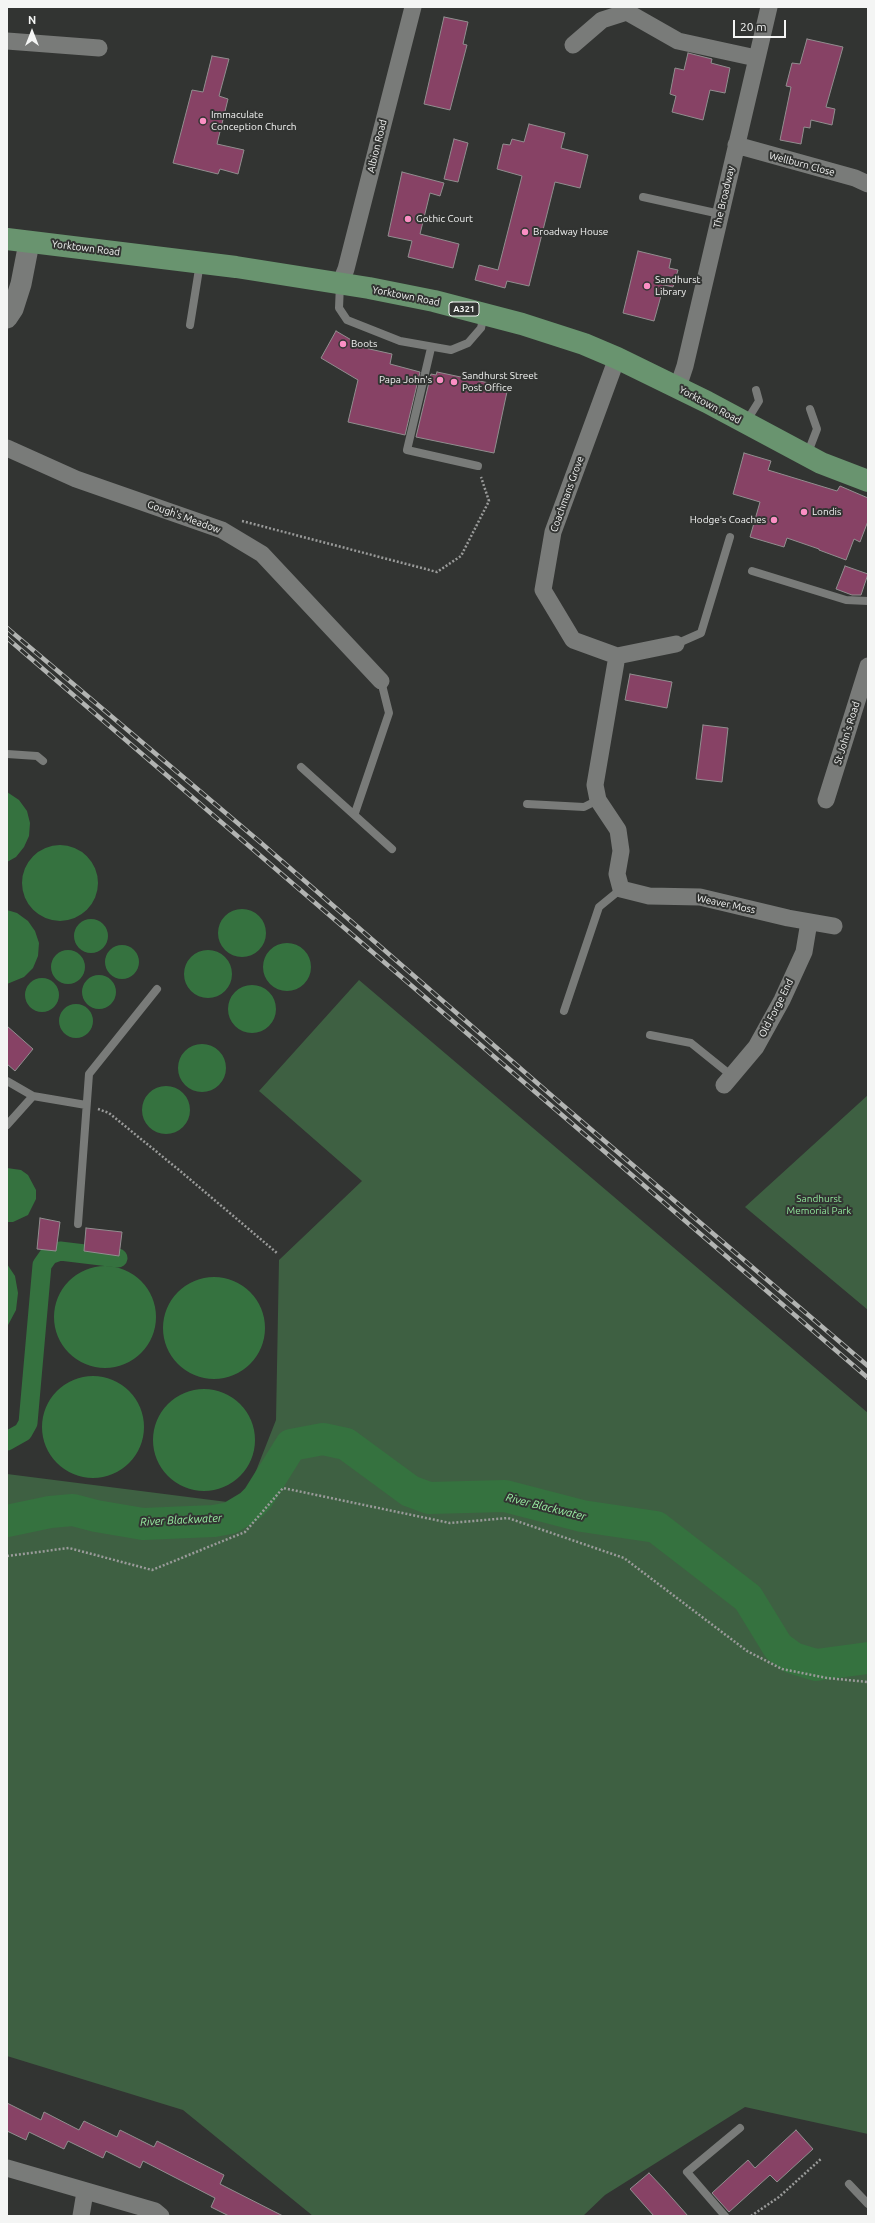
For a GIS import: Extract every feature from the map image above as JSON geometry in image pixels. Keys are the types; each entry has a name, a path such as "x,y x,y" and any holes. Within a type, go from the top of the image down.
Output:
{"main road":[{"name":"Yorktown Road","path":"7,239 29,243 51,243 200,262 340,284 434,301 484,314 584,344 617,358 806,455 868,481"}],"street":[{"name":"Albion Road","path":"340,284 346,268 412,7"},
{"name":"The Broadway","path":"678,388 685,366 769,7"},
{"path":"574,44 602,20 626,9 678,41 756,58"},
{"path":"7,41 99,48"},
{"name":"Wellburn Close","path":"736,145 855,178 868,184"},
{"path":"7,318 13,309 21,284 29,243"},
{"name":"Coachmans Grove","path":"617,358 553,532 543,590 573,640 617,656"},
{"name":"Gough's Meadow","path":"7,448 76,479 222,530 262,554 381,682"},
{"path":"621,889 617,874 621,852 618,830 598,800 595,785 599,753 617,656 676,644"},
{"name":"St John's Road","path":"826,800 868,666"},
{"name":"Weaver Moss","path":"621,889 648,896 700,897 808,922 834,926"},
{"name":"Old Forge End","path":"728,1081 756,1047 782,1000 804,952 808,922"},
{"path":"7,2168 85,2192 155,2211 161,2216"},
{"path":"81,2216 85,2192"}],"lane":[{"path":"643,197 720,214"},
{"path":"190,325 200,262"},
{"path":"340,284 339,308 347,320 400,341 431,348 451,350 468,343 481,328 484,314"},
{"path":"431,348 407,450 478,466"},
{"path":"745,423 758,401 756,390"},
{"path":"806,455 817,429 810,409"},
{"path":"676,644 701,633 730,537"},
{"path":"752,571 846,600 868,601"},
{"path":"355,813 389,713 381,682"},
{"path":"7,754 37,756 43,761"},
{"path":"301,767 355,813 392,849"},
{"path":"527,804 584,807 598,800"},
{"path":"564,1011 599,907 621,889"},
{"path":"78,1224 89,1074 157,989"},
{"path":"650,1034 692,1043 728,1081"},
{"path":"7,1081 33,1096 86,1105"},
{"path":"7,1125 33,1096"},
{"path":"725,2216 687,2172 740,2128"},
{"path":"849,2184 868,2204"}],"path":[{"path":"222,530 242,521 437,572 461,556 489,501 478,466"},
{"path":"86,1105 109,1114 179,1170 277,1253"},
{"path":"7,1556 69,1548 152,1570 245,1532 283,1488 450,1523 508,1518 624,1558 747,1651 782,1669 827,1678 868,1682"},
{"path":"751,2216 779,2197 822,2158"}],"green space":[{"path":"359,980 868,1413 868,2134 745,2107 605,2195 583,2216 313,2216 183,2110 7,2056 7,1474 243,1504 276,1420 279,1260 362,1181 259,1091"},
{"name":"Sandhurst Memorial Park","path":"868,1095 868,1310 745,1207"}],"shaded area":[{"path":"7,792 19,800 27,811 30,823 29,836 24,847 16,857 7,862"},
{"path":"60,845 74,848 87,856 95,869 98,883 95,897 87,910 74,918 60,921 46,918 33,910 25,897 22,883 25,869 33,856 46,848"},
{"path":"242,909 251,911 259,916 264,924 266,933 264,942 259,950 251,955 242,957 233,955 225,950 220,942 218,933 220,924 225,916 233,911"},
{"path":"7,910 17,913 28,921 35,931 39,943 38,956 33,968 24,977 7,984"},
{"path":"91,919 97,920 103,924 107,930 107,942 103,948 97,952 91,953 85,952 79,948 75,942 74,936 75,930 79,924 85,920"},
{"path":"287,943 296,945 304,950 309,958 311,967 309,976 304,984 296,989 287,991 278,989 270,984 265,976 263,967 265,958 270,950 278,945"},
{"path":"119,945 125,945 134,950 138,956 138,968 134,974 125,979 119,979 110,974 105,965 105,959 110,950"},
{"path":"65,950 71,950 80,955 84,961 84,973 80,979 71,984 65,984 56,979 51,970 51,964 56,955"},
{"path":"208,950 217,952 225,957 230,965 232,974 230,983 225,991 217,996 208,998 199,996 191,991 186,983 184,974 186,965 191,957 199,952"},
{"path":"96,975 102,975 111,980 115,986 115,998 111,1004 102,1009 96,1009 87,1004 82,995 82,989 87,980"},
{"path":"39,978 45,978 54,983 58,989 58,1001 54,1007 45,1012 39,1012 30,1007 25,998 25,992 30,983"},
{"path":"252,985 261,987 269,992 274,1000 276,1009 274,1018 269,1026 261,1031 252,1033 243,1031 235,1026 230,1018 228,1009 230,1000 235,992 243,987"},
{"path":"73,1004 79,1004 88,1009 92,1015 92,1027 88,1033 79,1038 73,1038 64,1033 59,1024 59,1018 64,1009"},
{"path":"202,1044 211,1046 219,1051 224,1059 226,1068 224,1077 219,1085 211,1090 202,1092 193,1090 185,1085 180,1077 178,1068 180,1059 185,1051 193,1046"},
{"path":"166,1086 175,1088 183,1093 188,1101 190,1110 188,1119 183,1127 175,1132 166,1134 157,1132 149,1127 144,1119 142,1110 144,1101 149,1093 157,1088"},
{"path":"7,1168 21,1170 28,1175 36,1190 36,1199 28,1215 13,1222 7,1222"},
{"path":"7,1264 15,1276 18,1293 16,1310 7,1327"},
{"path":"105,1266 124,1270 141,1281 152,1298 156,1317 152,1336 141,1353 124,1364 105,1368 86,1364 69,1353 58,1336 54,1317 58,1298 69,1281 86,1270"},
{"path":"214,1277 233,1281 250,1292 261,1309 265,1328 261,1347 250,1364 233,1375 214,1379 195,1375 178,1364 167,1347 163,1328 167,1309 178,1292 195,1281"},
{"path":"93,1376 112,1380 129,1391 140,1408 144,1427 140,1446 129,1463 112,1474 93,1478 74,1474 57,1463 46,1446 42,1427 46,1408 57,1391 74,1380"},
{"path":"204,1389 223,1393 240,1404 251,1421 255,1440 251,1459 240,1476 223,1487 204,1491 185,1487 168,1476 157,1459 153,1440 157,1421 168,1404 185,1393"}],"building":[{"path":"444,17 468,22 463,44 467,45 450,110 424,104"},
{"path":"807,39 843,47 826,107 835,109 832,125 811,120 810,128 804,127 801,144 780,140 791,87 786,86 792,63 800,64"},
{"path":"688,53 712,59 711,63 730,68 725,93 710,90 703,120 672,112 676,96 670,94 675,68 684,70"},
{"name":"Immaculate Conception Church","path":"212,56 229,59 219,96 228,99 217,144 244,150 238,174 220,169 218,174 173,163 192,90 203,92"},
{"name":"Broadway House","path":"529,124 565,133 561,148 588,155 580,188 555,182 529,286 507,281 505,288 475,280 479,265 498,270 522,176 497,169 503,144 510,145 512,139 524,142"},
{"path":"454,139 468,143 458,182 444,179"},
{"name":"Gothic Court","path":"402,172 444,183 440,196 430,193 420,234 459,244 453,268 408,257 412,241 388,236"},
{"name":"Sandhurst Library","path":"638,251 671,259 669,268 678,270 673,287 664,285 654,321 623,313"},
{"path":"336,331 365,348 392,354 390,364 420,372 405,435 348,422 358,380 321,358"},
{"path":"437,372 508,387 494,453 416,437 431,374 436,375"},
{"path":"744,453 771,461 768,470 837,491 840,486 868,498 868,521 860,542 854,539 846,560 787,538 784,547 750,537 760,502 733,494"},
{"path":"845,566 868,574 861,595 852,595 836,589"},
{"path":"630,674 672,682 667,708 625,700"},
{"path":"703,725 728,728 722,782 696,779"},
{"path":"7,1026 33,1049 15,1071 7,1064"},
{"path":"40,1218 60,1222 56,1251 37,1249"},
{"path":"86,1228 122,1232 119,1256 84,1251"},
{"path":"7,2103 41,2120 44,2112 79,2130 84,2121 117,2137 120,2130 154,2147 157,2141 224,2175 220,2184 283,2216 229,2216 211,2207 215,2198 143,2161 140,2168 106,2151 103,2158 68,2141 64,2149 29,2132 26,2140 7,2131"},
{"path":"796,2130 813,2149 777,2182 770,2175 729,2212 712,2193 748,2160 755,2168"},
{"path":"649,2173 688,2216 654,2216 630,2189"}],"waterway":[{"path":"7,1441 23,1432 28,1423 42,1265 49,1255 60,1251 118,1258"},
{"name":"River Blackwater","path":"7,1521 50,1512 73,1510 96,1516 143,1524 214,1521 230,1518 250,1506 258,1498 291,1445 323,1439 346,1444 410,1491 429,1498 505,1496 582,1516 656,1527 748,1598 778,1647 793,1658 816,1665 868,1658"}],"railway":[{"path":"7,628 260,842 559,1102 868,1366"},
{"path":"7,638 868,1378"}],"place":[{"name":"Immaculate Conception Church","path":"203,121"},
{"name":"Gothic Court","path":"408,219"},
{"name":"Broadway House","path":"525,232"},
{"name":"Sandhurst Library","path":"647,286"},
{"name":"Boots","path":"343,344"},
{"name":"Papa John's","path":"440,380"},
{"name":"Sandhurst Street Post Office","path":"454,382"},
{"name":"Londis","path":"804,512"},
{"name":"Hodge's Coaches","path":"774,520"}]}
